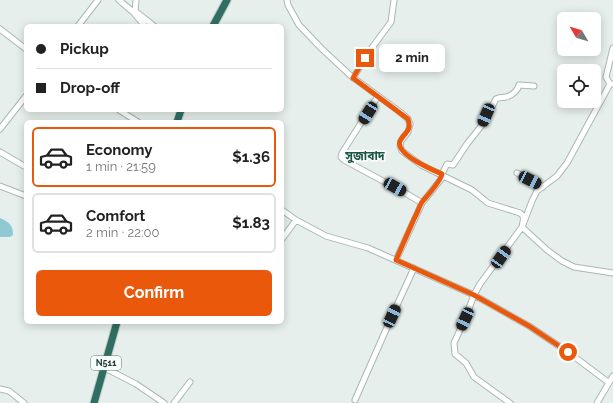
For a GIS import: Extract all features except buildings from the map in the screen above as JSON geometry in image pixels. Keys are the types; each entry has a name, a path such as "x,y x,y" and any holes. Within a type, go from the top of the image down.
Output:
{"highway":[{"path":"214,24 227,0"},
{"name":"N511","path":"94,403 116,324"}],"street":[{"path":"80,24 98,0"},
{"path":"119,0 133,12 143,24"},
{"path":"136,0 135,11 151,24"},
{"path":"292,0 288,2 299,25 322,49 353,78 408,119 410,124 408,132 400,141 402,150 421,165 472,190 488,203 520,213 524,216 522,227"},
{"path":"353,78 371,48 391,22 394,0"},
{"path":"0,29 24,47"},
{"path":"510,403 474,377 466,363 455,354 454,343 480,284 522,227 537,191 557,176 567,163 611,84 606,77 613,48"},
{"path":"396,260 422,203 434,186 442,178 442,174 447,164 453,165 466,144 482,125 496,99 510,96 518,90 519,85 534,86"},
{"path":"378,96 342,153 342,158 422,203"},
{"path":"0,129 24,99"},
{"path":"122,112 135,120"},
{"path":"0,152 24,166"},
{"path":"517,173 543,187"},
{"path":"0,186 24,195"},
{"path":"284,211 296,220 326,236 368,248 474,295 529,326 568,352 608,382"},
{"path":"284,236 296,220"},
{"path":"522,227 547,250 568,264 574,267 613,273"},
{"path":"355,400 414,268"},
{"path":"105,368 136,384 164,403"},
{"path":"597,403 608,382 613,376"},
{"path":"174,403 190,382"},
{"path":"0,389 9,391 24,403"}],"water":[{"path":"0,218 8,222 11,226 13,235 10,237 0,237"}],"district":[{"name":"সুজাবাদ","path":"365,156"}],"route":[{"path":"365,58 353,78 408,119 410,124 408,132 400,141 402,150 421,165 442,174 442,178 434,186 422,203 396,260 474,295 529,326 568,352"}]}
